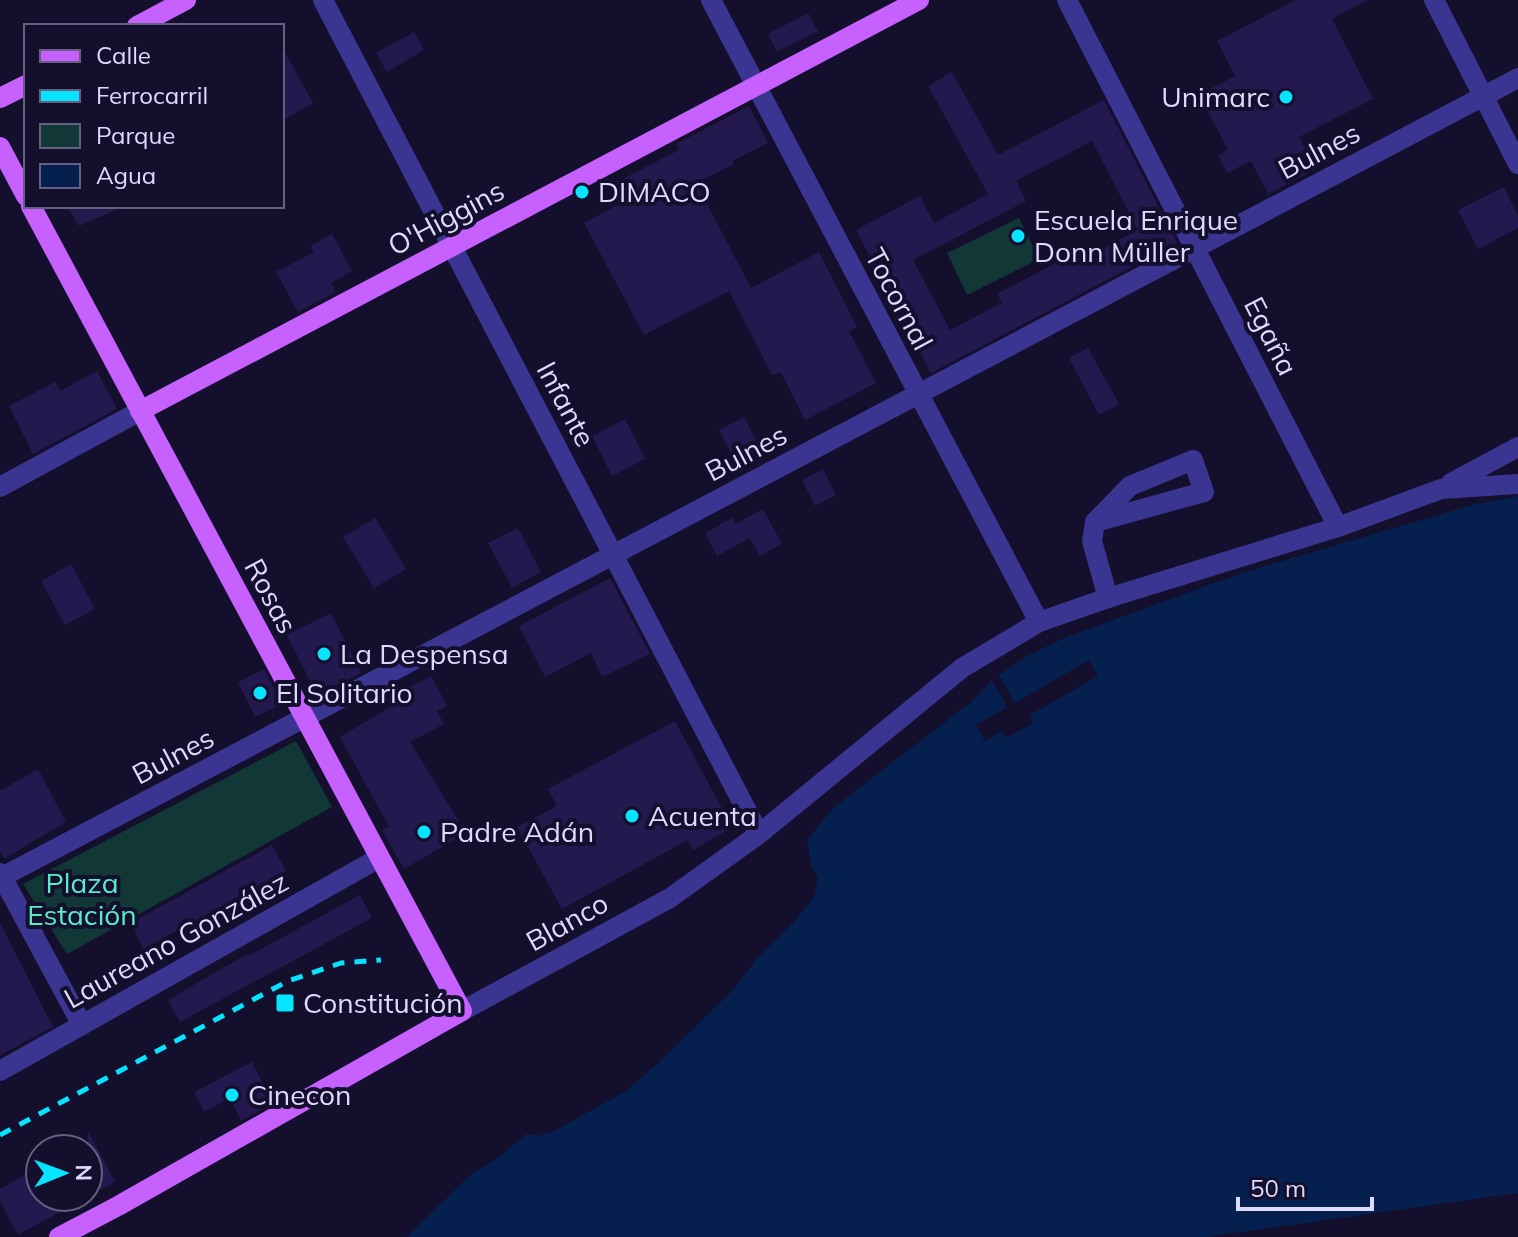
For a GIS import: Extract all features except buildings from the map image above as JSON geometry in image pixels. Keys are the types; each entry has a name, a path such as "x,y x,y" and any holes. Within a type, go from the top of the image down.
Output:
{"main road":[{"path":"141,24 186,0"},
{"name":"O'Higgins","path":"140,411 919,0"},
{"path":"0,98 24,86"},
{"path":"0,147 24,192"},
{"name":"Rosas","path":"32,208 462,1011"},
{"path":"59,1237 462,1011"}],"street":[{"name":"Infante","path":"323,0 759,834"},
{"name":"Tocornal","path":"711,0 1039,622"},
{"name":"Egaña","path":"1067,0 1338,527"},
{"path":"1434,0 1518,164"},
{"name":"Bulnes","path":"1,876 305,719 1518,78"},
{"name":"O'Higgins","path":"0,487 140,411"},
{"path":"1441,489 1518,447"},
{"path":"1095,522 1204,492 1193,460 1130,486 1095,522 1092,541 1108,598"},
{"path":"1441,489 1518,484"},
{"name":"Blanco","path":"462,1011 670,898 697,880 759,834 962,668 1039,622 1338,527 1441,489"},
{"name":"Laureano González","path":"0,1071 379,858"},
{"path":"1,876 82,1025"}],"green space":[{"path":"1019,218 1039,259 967,295 947,253"},
{"name":"Plaza Estación","path":"296,741 332,807 67,954 23,884"}],"water":[{"path":"1518,496 1518,1193 1207,1237 407,1237 470,1175 502,1155 526,1134 538,1136 556,1130 626,1091 660,1061 731,992 760,955 814,897 818,877 811,866 807,840 833,808 971,702 992,680 1027,656 1064,638 1239,574 1472,505"}],"pier":[{"path":"1089,660 1098,676 1030,715 1033,723 1007,738 1002,731 985,741 976,725 1007,707 992,680 999,676 1015,703"}],"railway":[{"path":"0,1135 288,981 341,963 381,960"}],"place":[{"name":"Unimarc","path":"1286,97"},
{"name":"DIMACO","path":"582,192"},
{"name":"Escuela Enrique Donn Müller","path":"1018,236"},
{"name":"La Despensa","path":"324,654"},
{"name":"El Solitario","path":"260,693"},
{"name":"Acuenta","path":"632,816"},
{"name":"Padre Adán","path":"424,832"},
{"name":"Constitución","path":"285,1003"},
{"name":"Cinecon","path":"232,1095"}]}
